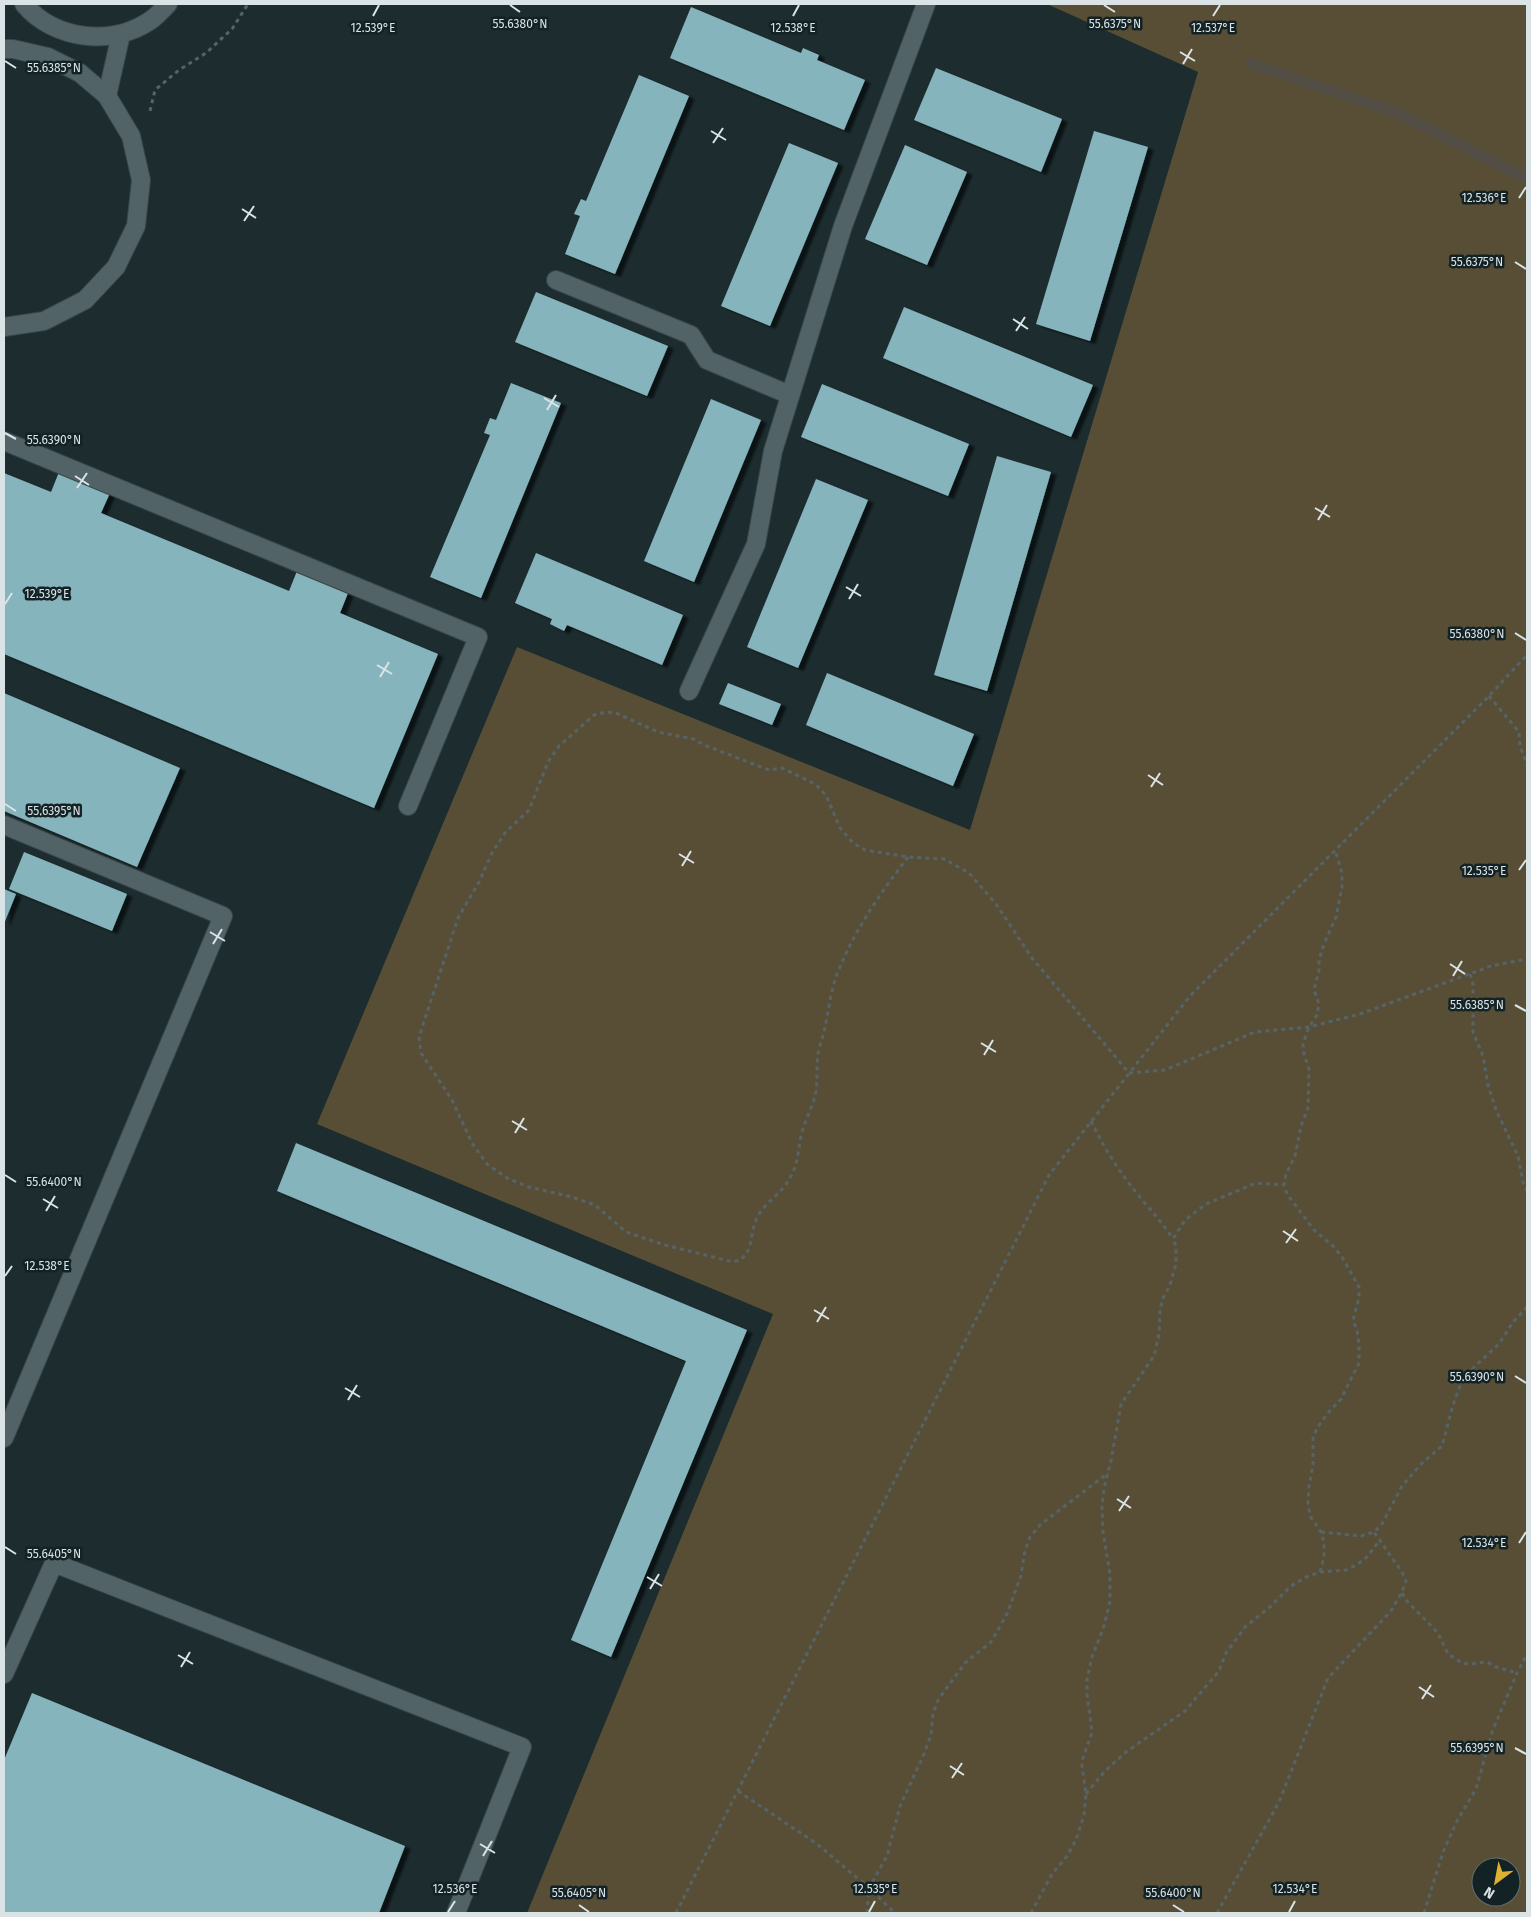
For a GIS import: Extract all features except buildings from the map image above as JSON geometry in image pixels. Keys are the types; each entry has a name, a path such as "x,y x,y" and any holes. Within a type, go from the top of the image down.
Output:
{"lane":[{"path":"24,4 32,14 59,30 90,38 121,34 151,20 168,4"},
{"path":"689,691 756,544 773,451 843,226 926,4"},
{"path":"107,96 121,34"},
{"path":"4,49 13,49 48,57 80,73 107,96 131,136 141,180 136,226 116,267 85,300 44,321 4,327"},
{"path":"556,280 691,335 707,360 790,396"},
{"path":"4,441 478,637 408,806"},
{"path":"4,825 223,916 4,1438"},
{"path":"4,1674 54,1563 522,1748 456,1913"}],"path":[{"path":"676,1913 1049,1175 1190,996 1527,656"},
{"path":"1489,696 1519,732 1520,745 1527,766"},
{"path":"908,857 868,912 843,960 831,996 818,1054 816,1091 802,1132 797,1163 778,1195 757,1217 750,1246 747,1254 741,1261 733,1262 665,1246 626,1232 595,1205 572,1197 529,1187 507,1178 487,1164 472,1143 452,1100 421,1053 419,1037 458,918 479,882 492,852 505,833 529,810 548,762 559,746 594,715 606,712 616,713 658,732 694,738 704,745 769,770 782,768 816,784 826,795 840,828 853,843 865,850 908,857 944,859 969,873 996,904 1032,958 1129,1073"},
{"path":"1320,1572 1324,1557 1324,1543 1321,1532 1310,1516 1308,1502 1308,1486 1313,1465 1313,1439 1317,1428 1341,1399 1359,1363 1358,1338 1353,1320 1359,1298 1358,1287 1342,1257 1333,1246 1314,1230 1287,1194 1284,1185 1286,1174 1295,1156 1301,1126 1308,1108 1309,1069 1303,1044 1309,1026 1317,1015 1319,1004 1314,990 1319,970 1319,960 1336,917 1342,887 1342,873 1335,850"},
{"path":"1129,1073 1165,1070 1255,1032 1309,1026 1360,1014 1491,966 1527,959"},
{"path":"1470,974 1473,984 1473,1032 1483,1056 1488,1086 1496,1110 1518,1156 1523,1182 1527,1191"},
{"path":"1031,1913 1052,1874 1067,1856 1076,1840 1084,1816 1086,1794 1082,1766 1092,1732 1087,1679 1092,1657 1104,1626 1110,1602 1110,1574 1103,1532 1102,1506 1104,1488 1121,1404 1154,1356 1159,1334 1160,1311 1163,1298 1170,1285 1176,1264 1176,1246 1173,1239 1163,1223 1139,1196 1105,1149 1091,1121"},
{"path":"1173,1239 1185,1220 1206,1204 1256,1183 1284,1185"},
{"path":"1321,1532 1361,1536 1374,1532 1382,1524 1402,1486 1421,1464 1442,1446 1460,1386 1472,1369 1499,1344 1513,1322 1527,1307"},
{"path":"867,1913 869,1888 887,1856 900,1806 931,1735 933,1714 938,1700 965,1663 991,1642 1007,1614 1021,1576 1025,1550 1030,1537 1040,1525 1108,1472"},
{"path":"1217,1913 1278,1802 1328,1678 1391,1611 1402,1592 1406,1581 1402,1572 1379,1542 1374,1532"},
{"path":"1086,1794 1105,1771 1126,1752 1185,1711 1219,1671 1226,1653 1245,1627 1291,1586 1306,1577 1320,1572 1346,1570 1368,1556 1379,1542"},
{"path":"1402,1592 1406,1600 1438,1633 1448,1654 1462,1663 1487,1662 1496,1667 1517,1672"},
{"path":"1424,1913 1443,1852 1457,1821 1476,1789 1492,1732 1517,1672 1527,1654"},
{"path":"738,1791 818,1844 895,1913"}],"shaded area":[{"path":"1047,4 1527,4 1527,1913 527,1913 773,1314 317,1124 517,647 970,830 1198,72"}],"waterway":[{"path":"1250,63 1395,112 1527,179"}]}
